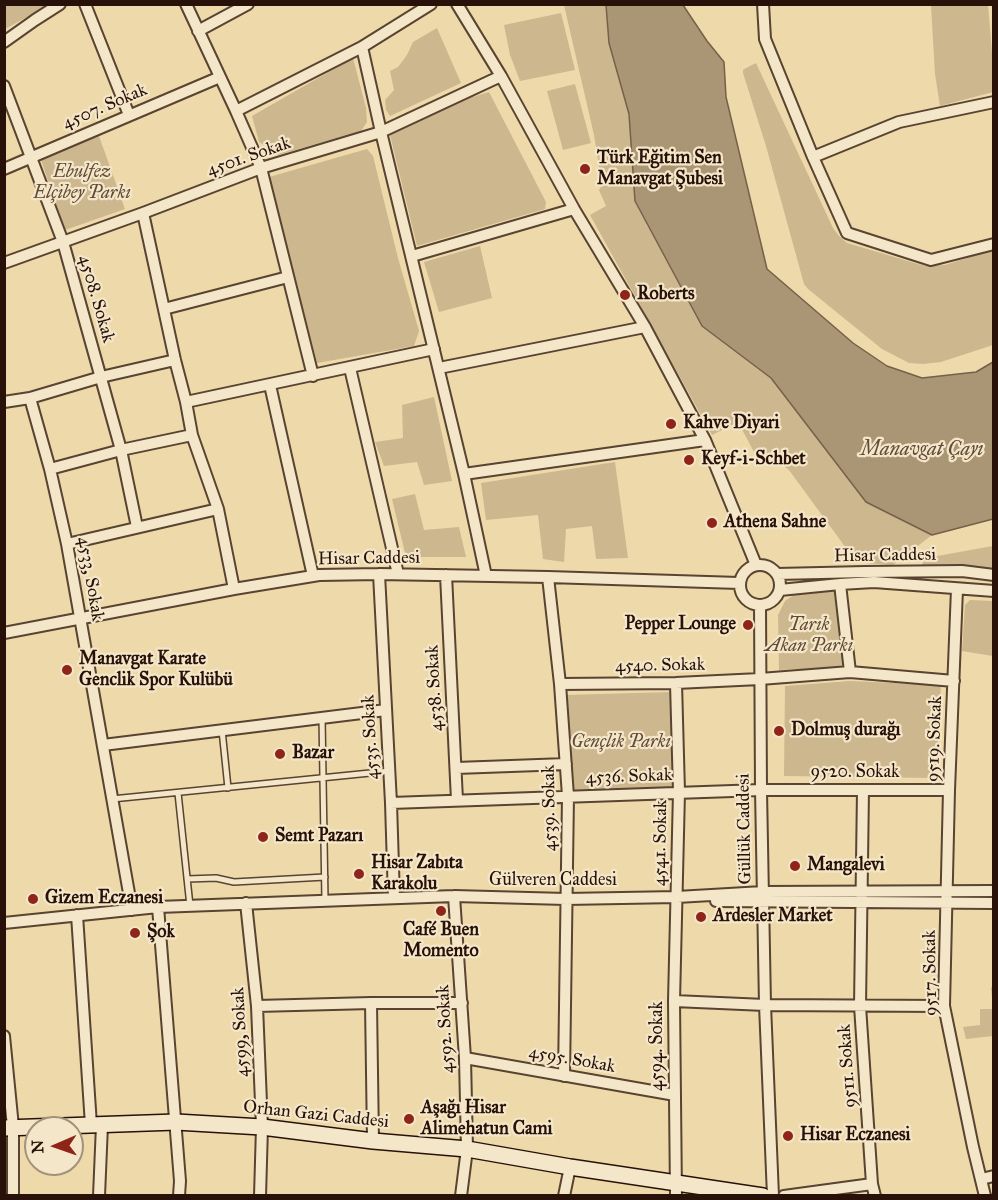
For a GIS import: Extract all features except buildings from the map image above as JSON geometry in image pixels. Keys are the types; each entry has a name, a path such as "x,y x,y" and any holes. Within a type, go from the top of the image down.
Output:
{"street":[{"path":"4,42 60,4"},
{"path":"85,4 129,115"},
{"path":"186,4 261,168 313,376"},
{"path":"198,31 248,4"},
{"path":"236,111 362,47 431,4"},
{"path":"457,4 501,76 574,209 645,327 705,440 756,564"},
{"path":"763,4 765,39 847,233 931,260 993,244"},
{"path":"362,47 464,474 486,576"},
{"name":"4501. Sokak","path":"4,263 261,168 381,132 501,76"},
{"name":"4507. Sokak","path":"4,169 219,77"},
{"name":"4508. Sokak","path":"4,86 63,242 121,450 137,527"},
{"path":"813,157 898,122 993,102"},
{"path":"412,256 574,209"},
{"path":"143,213 192,435 218,509 234,589"},
{"path":"164,309 288,277"},
{"path":"439,368 645,327"},
{"path":"186,402 434,349"},
{"path":"4,402 30,398 101,376 175,360"},
{"path":"350,368 398,574"},
{"path":"270,385 313,576"},
{"name":"4533, Sokak","path":"30,398 50,469 67,544 132,910"},
{"path":"50,469 121,450 192,435"},
{"path":"464,474 705,440"},
{"path":"67,544 218,509"},
{"path":"756,564 765,565 777,574 780,590 774,599 760,605 745,600 739,583 745,570 756,564"},
{"name":"Hisar Caddesi","path":"777,574 962,572 993,575"},
{"name":"4535. Sokak","path":"379,574 390,771 394,898"},
{"name":"Hisar Caddesi","path":"4,633 313,576 398,574 739,583"},
{"name":"4538. Sokak","path":"446,575 457,800"},
{"name":"4539. Sokak","path":"548,577 560,684 568,796 564,1076"},
{"path":"780,590 874,582 993,591"},
{"path":"840,584 849,672"},
{"name":"9519. Sokak","path":"947,891 957,589"},
{"name":"Güllük Caddesi","path":"760,605 765,1005 773,1196"},
{"name":"4540. Sokak","path":"560,684 676,683 849,672 954,681"},
{"name":"4541. Sokak","path":"676,683 679,792 677,899"},
{"path":"103,745 386,710"},
{"path":"456,768 566,764"},
{"name":"9520. Sokak","path":"761,790 949,790"},
{"name":"4536. Sokak","path":"391,803 761,790"},
{"name":"9511. Sokak","path":"863,790 860,1006 872,1184 875,1196"},
{"name":"Gülveren Caddesi","path":"4,922 190,906 454,896 677,899 862,891 993,891"},
{"name":"9517. Sokak","path":"947,891 944,1006 985,1196"},
{"name":"4592. Sokak","path":"454,896 465,1058 467,1149 461,1196"},
{"name":"Gülveren Caddesi","path":"763,897 862,903 993,903"},
{"name":"4594. Sokak","path":"675,1189 674,1001 677,899"},
{"name":"4599, Sokak","path":"246,903 257,1006 262,1126 260,1196"},
{"path":"158,908 176,1122 179,1196"},
{"path":"77,915 96,1125 99,1196"},
{"path":"674,1001 765,1005 944,1006"},
{"path":"371,1003 373,1142"},
{"path":"257,1006 462,1003"},
{"path":"4,1036 13,1196"},
{"name":"4595. Sokak","path":"465,1058 675,1095"},
{"name":"Orhan Gazi Caddesi","path":"9,1128 176,1122 262,1126 373,1142 467,1149 675,1189 764,1196"},
{"path":"564,1196 570,1167"},
{"path":"981,1179 993,1176"},
{"path":"784,1196 872,1184"}],"lane":[{"path":"322,717 326,901"},
{"path":"222,730 228,788"},
{"path":"112,799 390,771"},
{"path":"178,793 190,906"},
{"path":"187,879 216,878 234,882 325,877"}],"green space":[{"path":"5,4 49,4 49,5 5,29"},
{"path":"564,5 606,5 609,43 629,114 635,201 702,326 773,380 866,502 932,535 893,565 864,563 854,559 789,470 777,461 761,465 738,422 712,435 590,215 606,206 599,190 602,185 594,135"},
{"path":"931,5 988,5 993,92 940,106 935,74"},
{"path":"561,13 575,70 520,81 510,55 504,25"},
{"path":"437,28 461,83 390,116 386,110 385,100 394,90 390,71 398,67 413,42"},
{"path":"353,58 366,108 367,122 361,131 278,155 259,142 252,116"},
{"path":"756,63 833,228 847,243 925,266 945,265 993,250 993,345 941,362 909,363 882,349 808,289 804,284 766,146 743,73 743,70"},
{"path":"575,84 591,143 563,150 547,91"},
{"path":"489,92 546,202 545,209 417,246 390,135 469,98"},
{"name":"Ebulfez Elçibey Parkı","path":"99,136 125,209 65,230 40,157"},
{"path":"367,149 373,156 419,331 414,346 317,363 269,177"},
{"path":"480,246 492,298 439,312 424,262"},
{"path":"434,397 452,481 424,485 417,462 384,466 375,442 403,438 402,405"},
{"path":"615,462 628,558 596,559 592,526 566,529 564,562 543,559 538,515 486,520 481,483"},
{"path":"415,494 424,530 459,527 466,557 406,557 392,499"},
{"path":"993,546 993,569 950,565 919,569 926,558"},
{"name":"Tarık Akan Parkı","path":"834,588 845,667 779,670 778,615 785,601 798,592"},
{"path":"970,600 993,601 993,656 962,651 965,605"},
{"path":"850,681 941,685 936,778 784,776 785,686"},
{"name":"Gençlik Parkı","path":"672,692 675,790 569,793 566,695"},
{"path":"993,985 993,1009 991,988"},
{"path":"980,1009 993,1009 993,1036 966,1039 963,1027 980,1025"}],"water":[{"name":"Manavgat Çayı","path":"606,5 683,5 724,62 726,97 767,269 853,343 887,366 922,378 976,372 993,362 993,519 932,535 866,502 771,378 702,326 635,201 629,114 609,43"}],"place":[{"name":"Türk Eğitim Sen Manavgat Şubesi","path":"585,169"},
{"name":"Roberts","path":"625,295"},
{"name":"Kahve Diyari","path":"671,424"},
{"name":"Keyf-i-Schbet","path":"689,460"},
{"name":"Athena Sahne","path":"712,523"},
{"name":"Pepper Lounge","path":"748,625"},
{"name":"Manavgat Karate Genclik Spor Kulübü","path":"67,670"},
{"name":"Dolmuş durağı","path":"779,731"},
{"name":"Bazar","path":"280,754"},
{"name":"Semt Pazarı","path":"263,837"},
{"name":"Mangalevi","path":"795,866"},
{"name":"Hisar Zabıta Karakolu","path":"359,874"},
{"name":"Gizem Eczanesi","path":"33,899"},
{"name":"Café Buen Momento","path":"441,911"},
{"name":"Ardesler Market","path":"701,917"},
{"name":"Şok","path":"135,933"},
{"name":"Aşağı Hisar Alimehatun Cami","path":"409,1119"},
{"name":"Hisar Eczanesi","path":"788,1136"}]}
